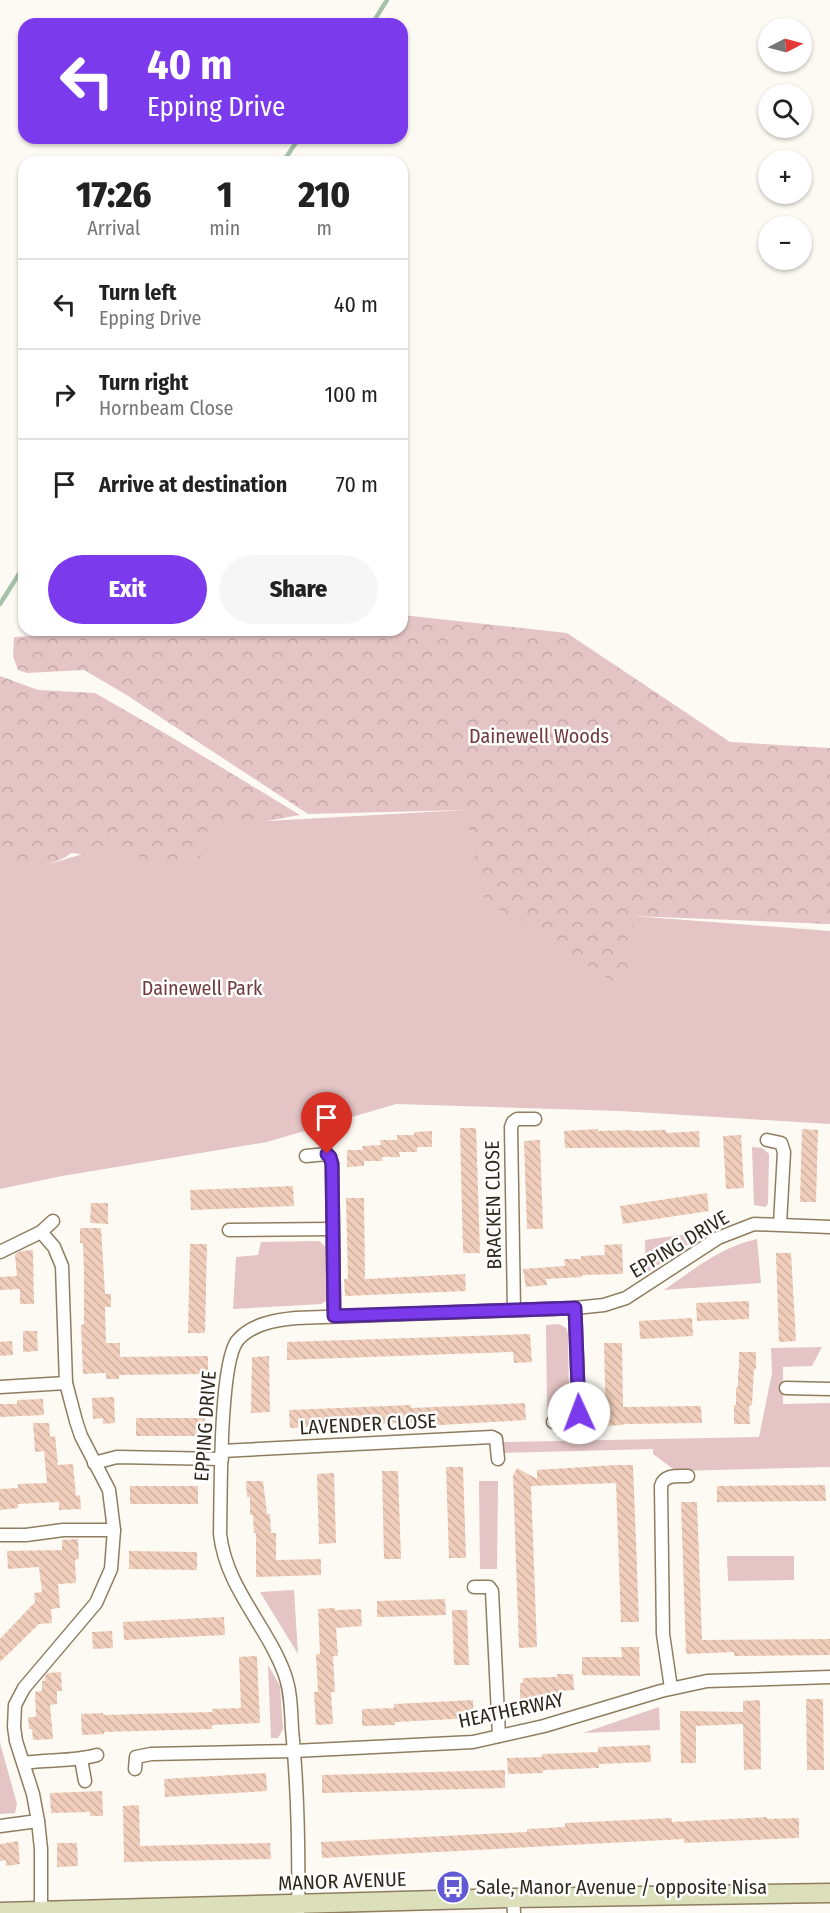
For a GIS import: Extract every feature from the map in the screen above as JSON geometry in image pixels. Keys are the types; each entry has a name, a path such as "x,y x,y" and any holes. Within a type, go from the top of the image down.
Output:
{"street":[{"name":"BRACKEN CLOSE","path":"514,1310 511,1126 517,1119 536,1119"},
{"path":"767,1140 781,1143 784,1152 780,1224"},
{"path":"306,1156 327,1154 330,1157 334,1316"},
{"path":"0,1252 41,1232 53,1221"},
{"name":"EPPING DRIVE","path":"298,1908 299,1872 294,1751 289,1694 285,1676 263,1631 231,1578 223,1556 220,1534 226,1371 235,1343 249,1330 277,1320 604,1305 626,1298 699,1250 732,1232 759,1223 830,1227"},
{"path":"229,1230 331,1229"},
{"path":"41,1232 54,1247 62,1266 66,1383 76,1421 94,1463 109,1490 114,1530 111,1569 96,1603 24,1688 15,1705 14,1727 38,1821 41,1848 41,1912"},
{"path":"553,1422 574,1419 579,1413 575,1308"},
{"path":"0,1388 66,1383"},
{"path":"786,1388 830,1389"},
{"name":"LAVENDER CLOSE","path":"222,1455 492,1437 496,1438 498,1459"},
{"path":"94,1463 117,1457 222,1455"},
{"path":"670,1688 663,1634 661,1486 666,1477 688,1476"},
{"path":"0,1535 16,1536 63,1530 114,1530"},
{"path":"474,1587 489,1587 492,1591 499,1736"},
{"name":"HEATHERWAY","path":"135,1769 136,1757 151,1754 294,1751 473,1742 544,1726 670,1688 723,1679 830,1677"},
{"path":"24,1763 81,1759 97,1755"},
{"path":"81,1759 86,1781"},
{"path":"0,1826 38,1821"},
{"name":"MANOR AVENUE","path":"0,1912 277,1906 298,1908 514,1905 830,1893"}],"green space":[{"name":"Dainewell Woods","path":"408,616 567,633 730,742 830,748 830,924 634,916 628,991 485,901 465,810 308,814 125,694 84,670 27,673 18,670 13,656 14,637 408,636"},
{"path":"0,676 38,690 95,693 300,815 200,833 201,858 145,861 124,846 103,857 71,853 47,864 0,866"},
{"name":"Dainewell Park","path":"465,810 633,916 830,931 830,1124 620,1111 396,1104 267,1142 62,1176 0,1189 0,866 53,863 175,826"},
{"path":"752,1147 762,1148 769,1154 766,1207 754,1205"},
{"path":"708,1231 646,1273 645,1240"},
{"path":"757,1239 761,1283 664,1290 720,1253"},
{"path":"319,1241 326,1247 326,1301 321,1304 233,1309 236,1257 258,1255 261,1242"},
{"path":"559,1324 566,1328 568,1334 569,1397 573,1397 573,1403 566,1408 547,1409 546,1325"},
{"path":"822,1347 812,1366 783,1367 783,1404 830,1403 830,1467 676,1471 653,1454 653,1449 503,1453 503,1442 759,1437 772,1373 771,1348"},
{"path":"479,1481 498,1481 497,1569 480,1569"},
{"path":"727,1556 794,1556 794,1580 728,1581"},
{"path":"294,1590 298,1654 260,1592"},
{"path":"268,1665 280,1686 283,1729 278,1738 271,1738"},
{"path":"659,1707 660,1730 583,1733"},
{"path":"0,1743 17,1804 15,1813 0,1814"}],"building":[{"path":"460,1128 476,1128 480,1253 463,1253"},
{"path":"598,1129 598,1131 666,1130 666,1133 699,1131 700,1147 565,1148 564,1131"},
{"path":"802,1129 818,1130 816,1202 800,1202"},
{"path":"432,1131 432,1147 417,1147 417,1152 399,1152 400,1157 382,1157 382,1161 364,1161 364,1166 347,1167 347,1150 363,1150 362,1146 381,1145 380,1140 397,1140 397,1135 414,1135 414,1132"},
{"path":"741,1135 744,1188 726,1189 723,1136"},
{"path":"540,1140 543,1229 527,1229 524,1141"},
{"path":"293,1186 294,1206 191,1210 190,1190"},
{"path":"707,1193 709,1211 623,1224 620,1206"},
{"path":"346,1198 364,1198 365,1279 465,1274 466,1291 345,1296 344,1279 348,1279"},
{"path":"91,1203 108,1203 108,1224 90,1223"},
{"path":"80,1228 101,1228 105,1294 111,1294 111,1307 105,1307 106,1343 120,1343 120,1357 208,1356 208,1374 119,1375 119,1379 106,1379 106,1373 83,1374 81,1325 84,1324 84,1271"},
{"path":"190,1244 207,1244 205,1333 188,1333"},
{"path":"622,1244 623,1274 546,1279 547,1285 526,1287 523,1269 565,1266 564,1259 605,1255 604,1245"},
{"path":"33,1250 34,1304 20,1304 20,1289 0,1290 0,1277 17,1276 15,1254"},
{"path":"776,1253 791,1253 796,1341 779,1342"},
{"path":"749,1301 749,1319 697,1321 696,1303"},
{"path":"692,1318 693,1336 640,1339 639,1321"},
{"path":"23,1331 37,1331 38,1351 23,1352"},
{"path":"530,1334 532,1362 514,1363 513,1352 287,1360 287,1342"},
{"path":"12,1341 13,1355 0,1356 0,1342"},
{"path":"604,1343 622,1343 623,1407 701,1406 702,1423 606,1426"},
{"path":"739,1352 756,1352 752,1405 749,1406 750,1424 734,1424"},
{"path":"269,1356 270,1412 251,1413 252,1357"},
{"path":"114,1397 115,1423 103,1424 103,1418 93,1419 92,1398"},
{"path":"43,1399 44,1415 0,1417 0,1404 17,1404 17,1400"},
{"path":"525,1403 526,1420 424,1426 424,1422 290,1428 289,1410"},
{"path":"136,1418 205,1418 205,1436 136,1436"},
{"path":"33,1423 49,1423 50,1437 55,1436 58,1465 73,1464 76,1496 80,1495 81,1509 59,1510 59,1502 18,1504 18,1508 0,1510 0,1489 18,1488 18,1484 47,1483 44,1451 35,1452"},
{"path":"633,1465 639,1622 621,1622 616,1483 531,1486 537,1647 519,1648 513,1476 517,1468 537,1479 537,1470"},
{"path":"446,1467 463,1467 466,1558 449,1558"},
{"path":"382,1471 398,1471 401,1559 384,1559"},
{"path":"334,1473 336,1543 319,1544 317,1474"},
{"path":"246,1481 263,1481 267,1514 270,1514 271,1533 276,1533 276,1560 321,1559 321,1575 256,1577 256,1533 254,1533 253,1515 250,1515 250,1497 247,1497"},
{"path":"825,1485 826,1501 717,1502 717,1486"},
{"path":"130,1486 198,1486 198,1504 130,1504"},
{"path":"681,1502 697,1502 702,1640 830,1639 830,1655 734,1656 734,1652 686,1654"},
{"path":"78,1539 79,1559 75,1560 76,1583 58,1584 60,1608 51,1609 52,1623 39,1624 0,1662 0,1639 35,1602 34,1593 42,1592 39,1567 8,1569 7,1551 62,1550 62,1540"},
{"path":"129,1551 197,1552 197,1570 129,1569"},
{"path":"445,1599 446,1615 377,1617 377,1601"},
{"path":"335,1608 335,1610 361,1609 362,1626 336,1628 338,1656 333,1656 335,1692 331,1692 333,1724 316,1725 314,1692 318,1692 316,1654 320,1654 318,1609"},
{"path":"452,1610 467,1610 469,1665 454,1665"},
{"path":"224,1617 225,1635 124,1640 123,1622"},
{"path":"112,1631 113,1648 93,1649 92,1632"},
{"path":"621,1647 639,1647 640,1676 582,1675 582,1657 622,1657"},
{"path":"257,1656 260,1723 212,1725 212,1729 104,1732 104,1734 82,1735 81,1714 212,1712 212,1709 241,1708 239,1657"},
{"path":"61,1672 62,1691 57,1691 57,1704 50,1705 53,1739 33,1740 28,1717 36,1717 35,1692 42,1691 42,1681 45,1681 48,1673"},
{"path":"557,1674 573,1674 574,1690 559,1691 560,1695 540,1695 540,1700 520,1700 520,1683 523,1683 523,1678 557,1677"},
{"path":"806,1699 823,1699 824,1770 807,1770"},
{"path":"473,1700 474,1718 362,1726 362,1709 394,1708 394,1704"},
{"path":"760,1700 761,1769 744,1770 743,1724 696,1726 696,1763 681,1763 680,1711 743,1712 743,1701"},
{"path":"650,1745 651,1762 599,1764 599,1768 508,1774 507,1758 598,1752 598,1747"},
{"path":"505,1770 505,1788 322,1793 322,1775"},
{"path":"266,1773 267,1791 165,1797 164,1779"},
{"path":"102,1791 103,1816 90,1816 90,1812 51,1813 50,1793"},
{"path":"139,1805 140,1846 270,1843 271,1859 124,1862 123,1806"},
{"path":"767,1817 767,1819 799,1818 799,1838 684,1843 684,1839 322,1858 321,1842 527,1832 527,1829 565,1827 565,1823 672,1818 672,1822"},
{"path":"18,1841 20,1864 6,1866 6,1860 0,1861 0,1844"},
{"path":"57,1843 77,1843 78,1866 57,1867"}],"waterway":[{"path":"376,18 387,0"},
{"path":"287,156 295,144"},
{"path":"0,604 18,576"}],"place":[{"name":"Sale, Manor Avenue / opposite Nisa","path":"453,1887"}],"route":[{"path":"327,1154 332,1164 331,1229 334,1316 575,1308 579,1413"}]}
